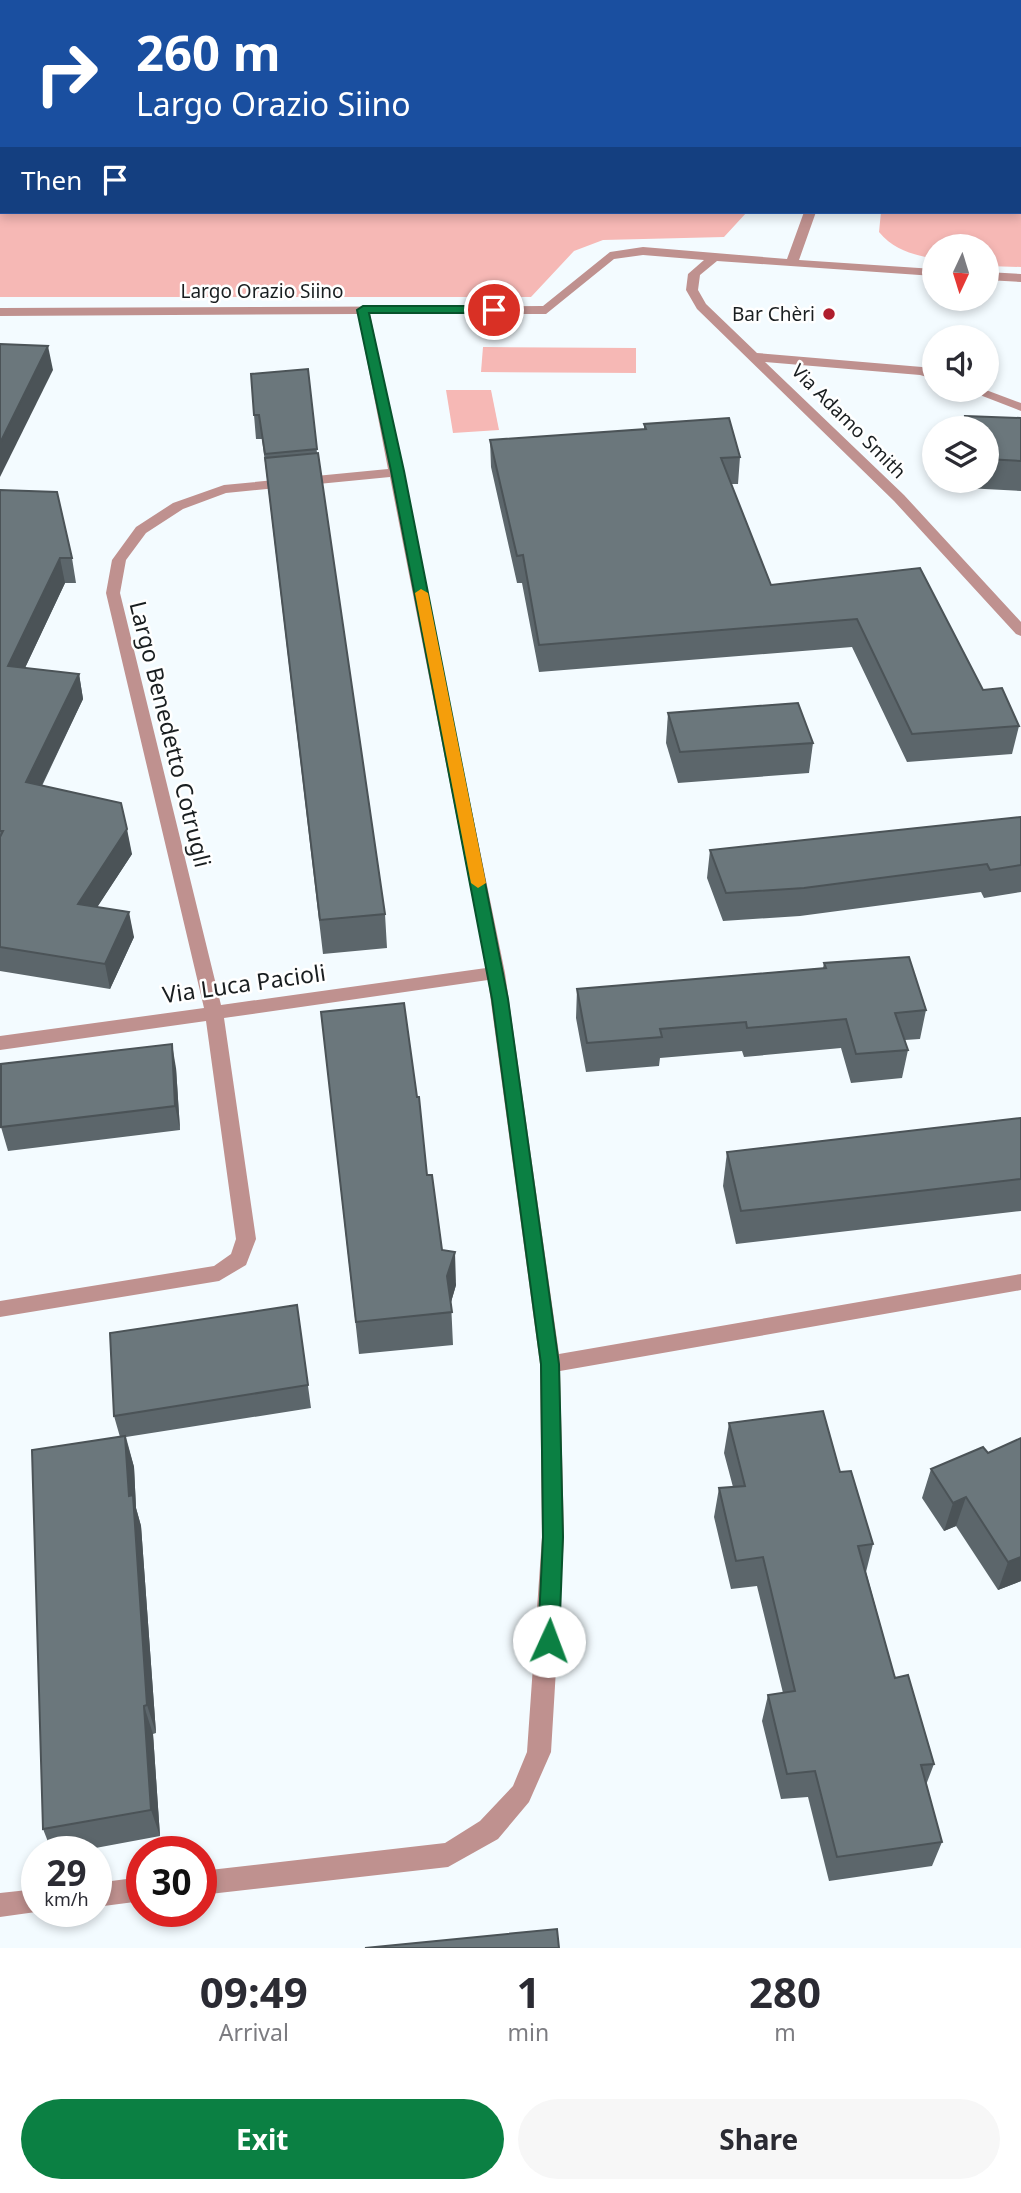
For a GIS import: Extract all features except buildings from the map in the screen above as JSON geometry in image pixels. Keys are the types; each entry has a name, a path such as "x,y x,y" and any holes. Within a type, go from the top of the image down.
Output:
{"street":[{"path":"792,263 809,214"},
{"name":"Largo Orazio Siino","path":"0,312 547,310 610,256 643,251 922,272"},
{"name":"Via Adamo Smith","path":"714,257 694,274 692,290 701,306 757,357 899,498 1021,631"},
{"path":"999,277 1021,278"},
{"path":"217,1881 448,1855 489,1830 521,1794 539,1752 549,1641 553,1537 550,1364 496,973 398,471 363,310"},
{"path":"757,357 922,371"},
{"path":"999,399 1021,407"},
{"name":"Largo Benedetto Cotrugli","path":"0,1309 219,1273 239,1259 246,1239 214,1011 113,593 119,560 141,530 178,506 223,489 398,471"},
{"name":"Via Luca Pacioli","path":"0,1043 496,973"},
{"path":"550,1364 1021,1282"},
{"path":"0,1905 21,1903"}],"shaded area":[{"path":"0,214 745,214 724,237 603,240 574,251 531,297 0,297"},
{"path":"881,214 1021,214 1021,267 999,266 999,234 922,234 922,256 897,247 879,232"},
{"path":"483,347 636,348 636,373 481,372"},
{"path":"446,390 491,390 499,430 453,433"}],"slow traffic":[{"path":"421,593 478,883"}],"place":[{"name":"Bar Chèri","path":"829,314"}],"route":[{"path":"494,310 363,310 398,471 500,999 550,1364 553,1537 549,1641"}]}
